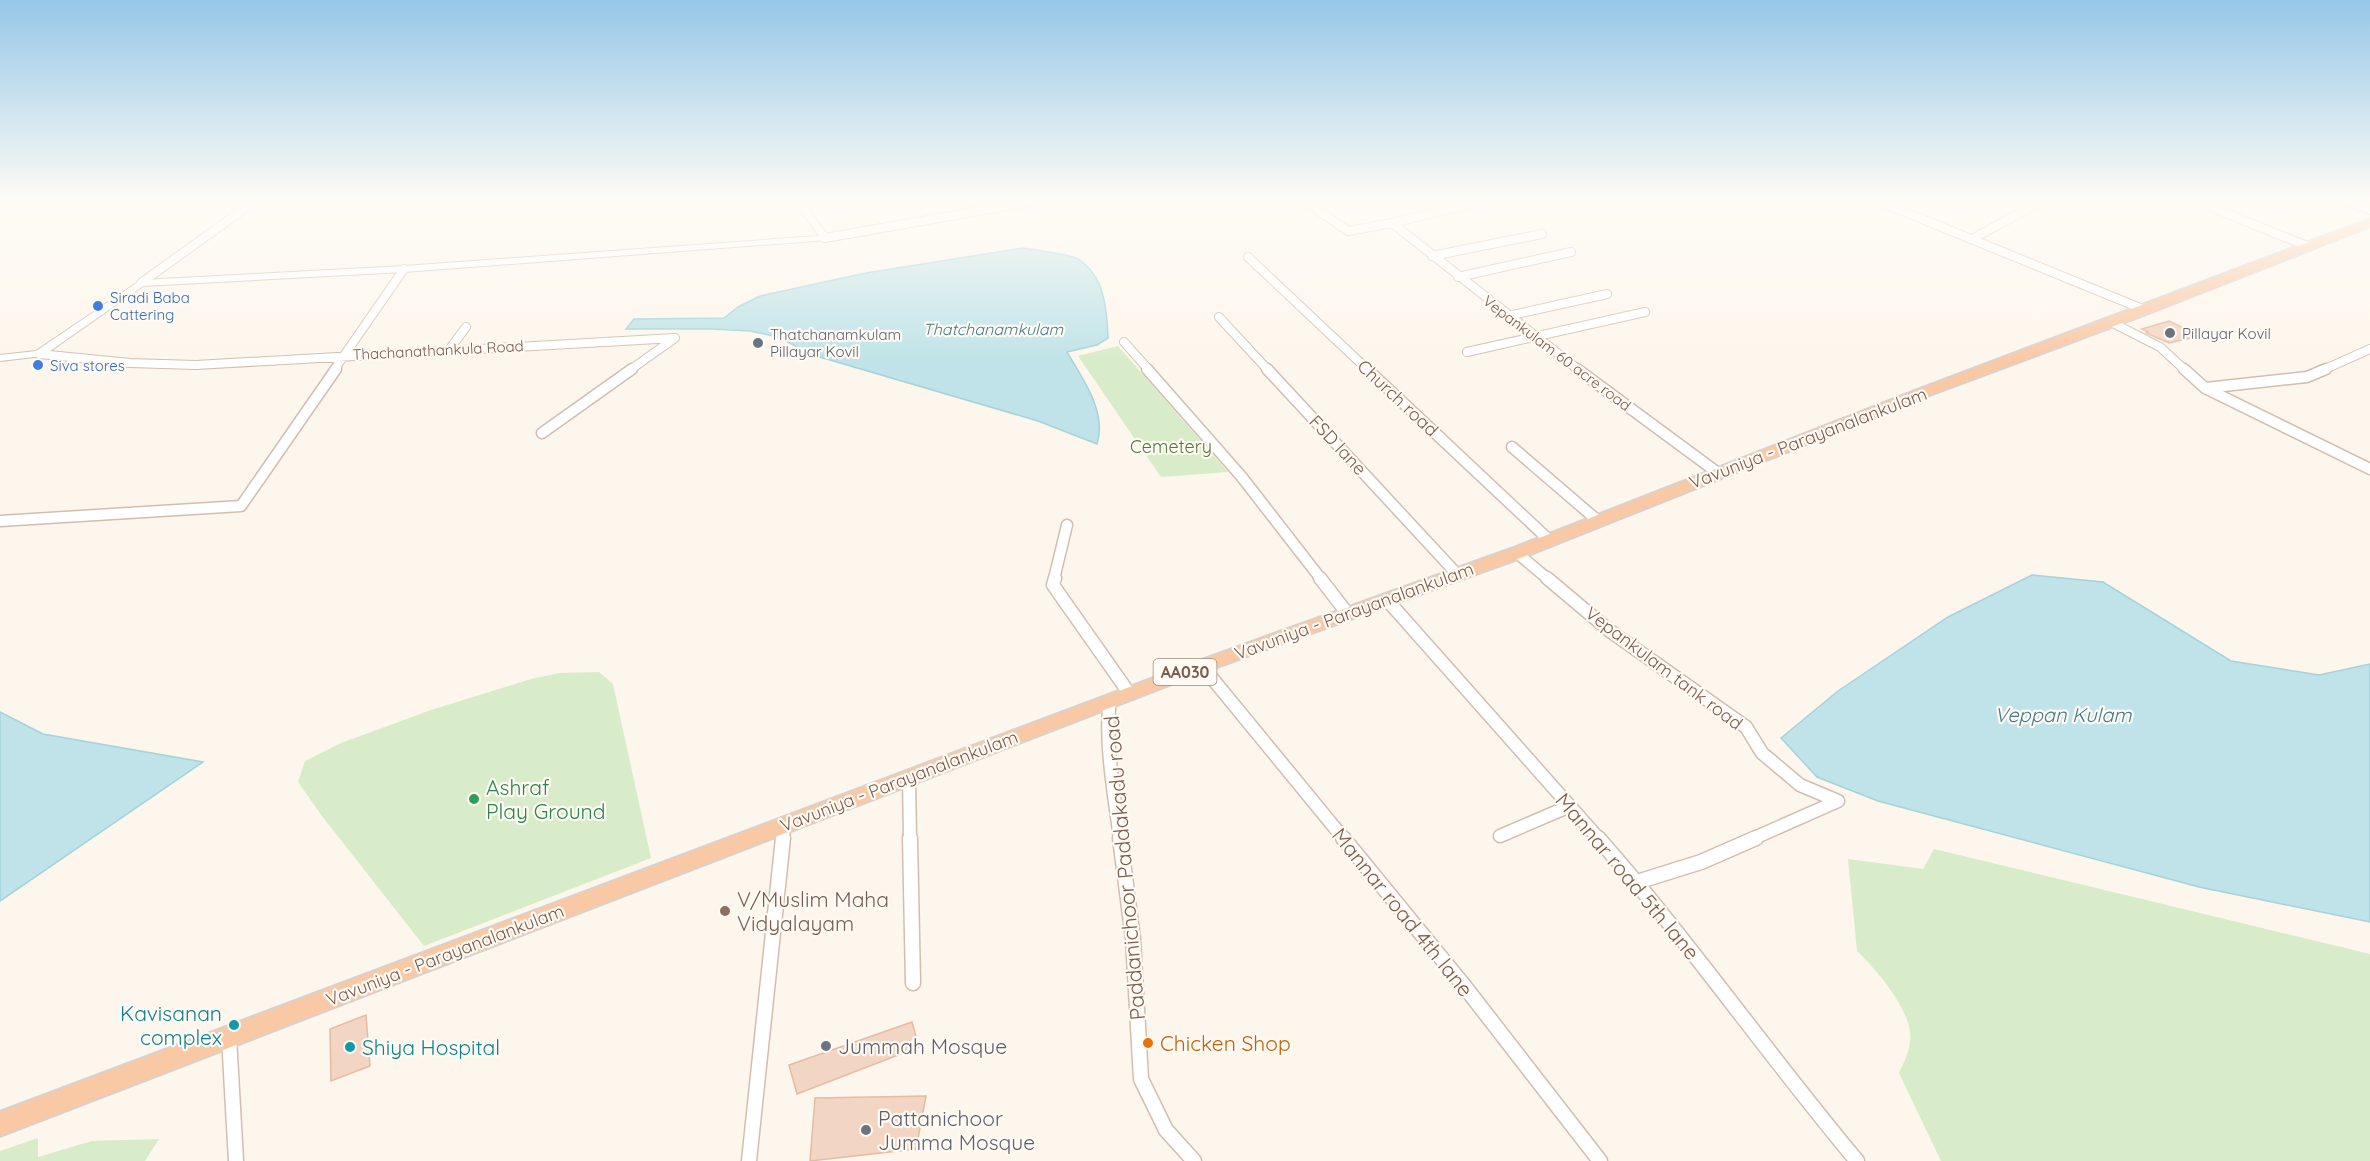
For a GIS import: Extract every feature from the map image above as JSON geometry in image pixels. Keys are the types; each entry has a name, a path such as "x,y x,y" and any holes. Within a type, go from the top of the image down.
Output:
{"highway":[{"name":"Vavuniya - Parayanalankulam","path":"0,1124 1129,693 1517,553 1548,539 2284,255"}],"street":[{"path":"0,358 39,354 180,255"},
{"path":"141,283 404,269 592,255"},
{"path":"1432,256 1436,255"},
{"path":"1458,277 1557,255"},
{"path":"2011,255 2145,310"},
{"name":"Vepankulam 60 acre road","path":"1432,256 1536,338 1718,473"},
{"name":"Church road","path":"1248,257 1548,539"},
{"path":"0,521 241,506 404,269"},
{"path":"1508,316 1607,294"},
{"path":"1467,352 1645,312"},
{"name":"FSD lane","path":"1219,317 1458,574"},
{"path":"2111,322 2160,347 2205,388 2370,469"},
{"path":"449,350 466,327"},
{"name":"Thachanathankula Road","path":"39,354 130,363 196,364 675,338 542,433"},
{"path":"1124,342 1241,476 1347,613"},
{"path":"2205,388 2307,377 2370,349"},
{"path":"1512,447 1597,520"},
{"path":"1067,525 1053,585 1129,693"},
{"name":"Vepankulam tank road","path":"1517,553 1610,631 1746,727 1762,753 1800,785 1838,801 1701,862 1637,882"},
{"name":"Mannar road 5th lane","path":"1388,601 1637,882 1820,1117 1857,1161"},
{"name":"Mannar road 4th lane","path":"1202,666 1457,978 1600,1161"},
{"name":"Paddanichoor Paddakadu road","path":"1110,701 1108,714 1113,782 1133,939 1141,1079 1166,1130 1194,1161"},
{"path":"909,778 913,983"},
{"path":"1500,836 1570,806"},
{"path":"749,1161 784,825"},
{"path":"229,1037 236,1161"}],"green space":[{"name":"Cemetery","path":"1118,346 1228,472 1161,477 1078,356"},
{"name":"Ashraf Play Ground","path":"599,672 613,684 651,858 424,946 298,782 305,761 341,743 431,710 531,679 560,673"},
{"path":"1934,849 2370,954 2370,1161 1941,1161 1899,1073 1910,1042 1910,1031 1906,1018 1883,980 1857,951 1848,859 1923,869"},
{"path":"38,1138 38,1157 92,1141 159,1139 145,1161 0,1161 0,1151"}],"water":[{"name":"Thatchanamkulam","path":"978,255 1066,255 1078,259 1087,266 1099,284 1107,316 1108,338 1097,345 1067,352 1092,396 1096,408 1099,420 1097,444 1038,421 813,355 778,337 750,331 712,329 626,329 634,319 724,318 738,307 760,296 866,273"},
{"name":"Veppan Kulam","path":"2032,575 2103,582 2231,661 2319,675 2370,664 2370,922 2199,887 1878,801 1817,777 1781,738 1838,691 1948,617"},
{"path":"0,712 43,734 203,762 0,901"}],"building":[{"name":"Pillayar Kovil","path":"2169,321 2200,336 2169,343 2142,329"},
{"name":"Shiya Hospital","path":"366,1015 370,1066 331,1081 330,1029"},
{"path":"912,1022 919,1047 797,1094 789,1065"},
{"name":"Pattanichoor Jumma Mosque","path":"926,1096 916,1149 810,1161 815,1098"}],"place":[{"name":"Siradi Baba Cattering","path":"98,306"},
{"name":"Pillayar Kovil","path":"2170,333"},
{"name":"Thatchanamkulam Pillayar Kovil","path":"758,343"},
{"name":"Siva stores","path":"38,365"},
{"name":"Ashraf Play Ground","path":"474,799"},
{"name":"V/Muslim Maha Vidyalayam","path":"725,911"},
{"name":"Kavisanan complex","path":"234,1025"},
{"name":"Chicken Shop","path":"1148,1043"},
{"name":"Jummah Mosque","path":"826,1046"},
{"name":"Shiya Hospital","path":"350,1047"},
{"name":"Pattanichoor Jumma Mosque","path":"866,1130"}]}
